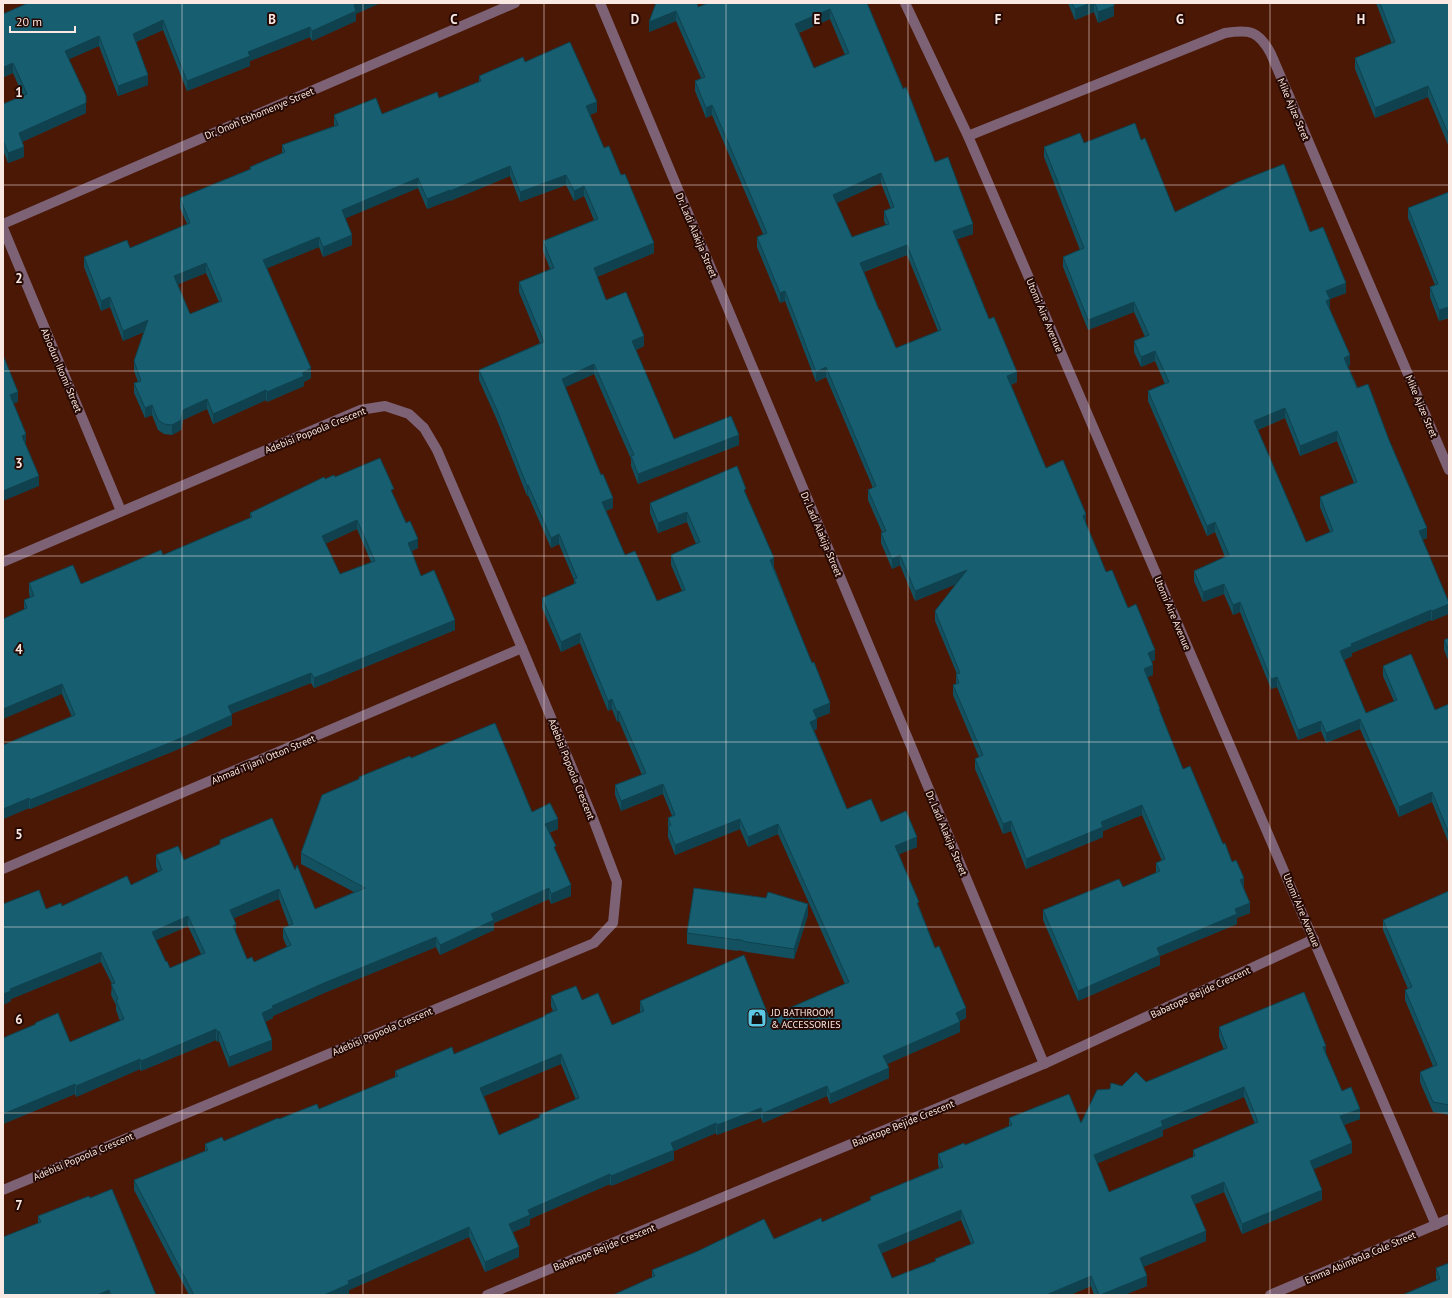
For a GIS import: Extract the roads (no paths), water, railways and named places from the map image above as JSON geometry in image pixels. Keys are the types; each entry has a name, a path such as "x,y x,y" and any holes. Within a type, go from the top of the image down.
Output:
{"street":[{"name":"Dr. Onoh Ebhomenye Street","path":"3,224 515,3"},
{"name":"Dr. Ladi Alakija Street","path":"600,3 1044,1064"},
{"name":"Utomi Aire Avenue","path":"905,3 968,136 1436,1225"},
{"name":"Mike Ajize Stret","path":"968,136 1225,32 1239,30 1253,32 1264,41 1271,54 1449,470"},
{"name":"Abiodun Ikomi Street","path":"3,228 121,511"},
{"name":"Adebisi Popoola Crescent","path":"3,562 360,410 385,406 409,414 424,428 437,450 522,648 592,816 617,882 613,923 594,943 3,1190"},
{"name":"Ahmad Tijani Otton Street","path":"3,869 522,648"},
{"name":"Babatope Bejide Crescent","path":"487,1295 1044,1064 1314,939"},
{"name":"Emma Abimbola Cole Street","path":"1270,1295 1449,1219"}],"place":[{"name":"JD BATHROOM & ACCESSORIES","path":"757,1018"}]}
